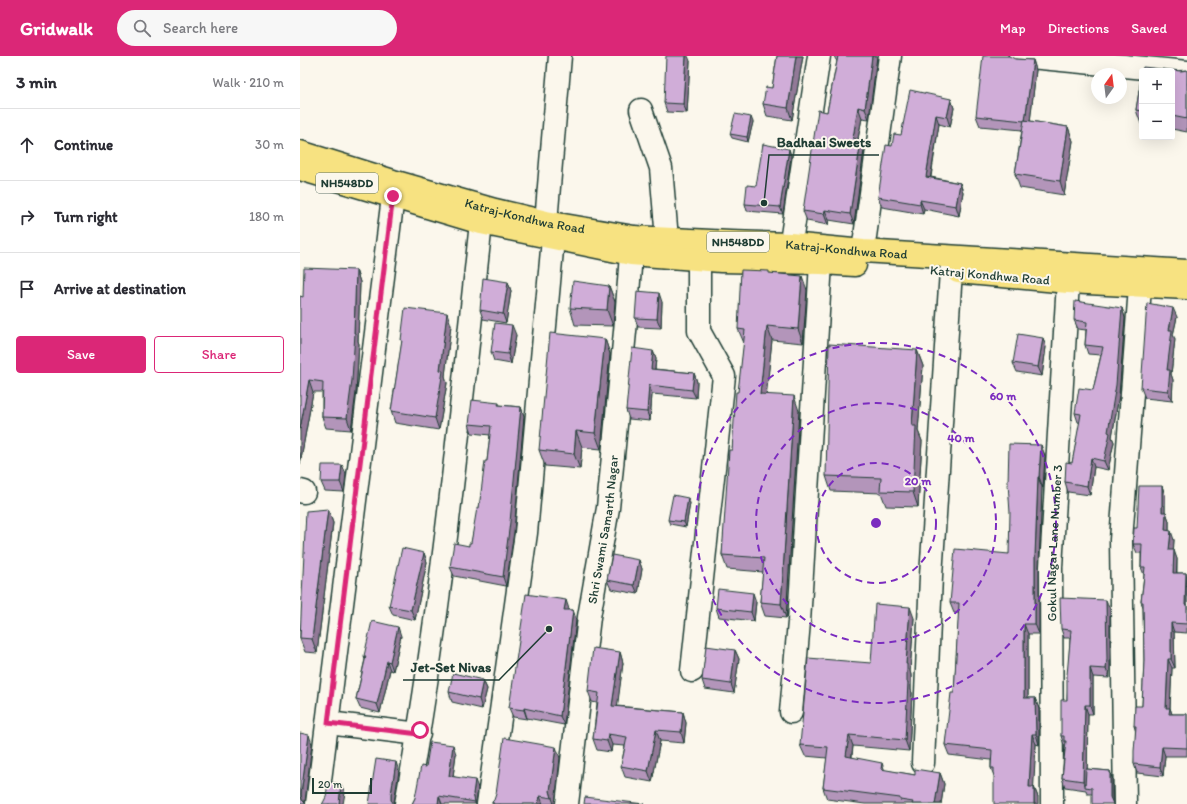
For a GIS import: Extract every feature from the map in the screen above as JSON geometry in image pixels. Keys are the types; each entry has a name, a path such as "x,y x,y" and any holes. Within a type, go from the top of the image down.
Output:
{"highway":[{"name":"Katraj-Kondhwa Road","path":"300,152 393,181 495,210 550,230 634,237 730,242 789,253 863,251 1187,271"},
{"name":"Katraj Kondhwa Road","path":"300,169 481,223 550,230 631,254 721,261 789,253 821,262 951,271 1068,282 1187,288"}],"street":[{"path":"488,804 526,533 550,230 560,56"},
{"path":"789,253 819,56"},
{"path":"863,251 890,56"},
{"path":"1020,56 1187,72"},
{"path":"641,110 661,168 667,239"},
{"path":"317,804 393,196"},
{"path":"406,804 419,734 451,498 481,223"},
{"name":"Shri Swami Samarth Nagar","path":"567,804 589,617 608,508 631,254"},
{"path":"692,671 724,376 699,331 699,259"},
{"path":"791,712 799,622 821,262"},
{"path":"923,763 931,576 951,271"},
{"name":"Gokul Nagar Lane Number 3","path":"1052,804 1051,566 1068,282"},
{"path":"1125,804 1121,540 1140,286"},
{"path":"328,723 419,734"}],"building":[{"path":"666,56 686,56 683,104 664,103"},
{"path":"777,56 796,56 788,108 763,104 766,87 772,88"},
{"path":"838,56 872,56 865,109 858,107 853,138 861,140 850,214 825,210 824,214 803,211 818,110 827,112"},
{"path":"983,56 1009,56 1015,59 1033,60 1025,121 976,116"},
{"path":"1175,70 1187,70 1187,119 1175,117"},
{"path":"910,90 951,99 947,117 936,115 926,177 960,183 956,206 920,200 920,204 878,197 886,145 892,146 894,134 901,135"},
{"path":"1139,92 1139,110 1136,110"},
{"path":"735,114 751,117 747,137 730,134"},
{"path":"1024,120 1068,127 1060,181 1015,174"},
{"path":"763,144 789,149 780,207 745,204 747,185 756,186"},
{"path":"304,268 356,270 355,333 352,380 347,418 322,417 323,382 309,380 300,429 300,296 303,297"},
{"path":"741,270 769,271 769,273 802,276 798,329 767,326 760,394 794,396 781,604 760,602 764,558 722,555 729,450 732,450 736,392 738,392 745,330 738,329"},
{"path":"483,278 508,282 503,314 480,310"},
{"path":"573,281 609,286 607,310 570,308"},
{"path":"637,291 659,293 657,319 635,318"},
{"path":"1075,301 1122,308 1116,385 1108,432 1110,433 1104,461 1091,458 1087,486 1065,482 1066,462 1072,463 1081,414 1075,413 1079,388 1093,390 1103,347 1085,345 1087,322 1074,320"},
{"path":"1147,303 1173,308 1169,330 1172,330 1167,370 1170,370 1168,391 1141,388"},
{"path":"405,308 447,313 440,370 443,371 435,418 391,411 402,340"},
{"path":"495,323 512,325 508,354 491,352"},
{"path":"550,333 605,339 595,433 576,431 574,454 539,450"},
{"path":"1018,334 1043,338 1038,367 1013,363"},
{"path":"829,344 917,350 912,426 916,426 913,492 880,491 881,478 826,476"},
{"path":"632,348 653,351 651,369 694,373 692,390 649,385 647,412 626,410"},
{"path":"472,400 499,403 498,405 521,407 503,577 450,567 454,543 469,546 469,543 471,543 477,508 479,508 485,461 487,461 491,426 469,424"},
{"path":"1009,444 1041,445 1038,477 1035,556 1035,624 1024,624 1024,698 1035,698 1036,734 1032,734 1029,787 1034,787 1034,804 994,804 994,768 991,768 992,750 945,745 951,693 954,693 959,603 950,603 955,549 1009,554"},
{"path":"322,465 342,465 340,482 321,482"},
{"path":"1139,486 1162,486 1162,512 1166,512 1165,530 1171,531 1169,550 1174,550 1173,573 1186,573 1185,605 1187,605 1187,624 1171,623 1171,659 1168,659 1166,708 1170,708 1169,714 1187,714 1187,748 1162,747 1160,767 1134,764 1136,726 1134,726 1135,706 1142,706 1144,660 1143,602 1141,602 1145,567 1141,567 1142,544 1133,544 1134,528 1137,528"},
{"path":"673,495 688,498 684,522 668,520"},
{"path":"328,509 312,639 300,638 306,511"},
{"path":"402,548 424,553 411,610 389,606"},
{"path":"612,555 639,560 634,585 607,580"},
{"path":"718,589 753,593 751,612 716,608"},
{"path":"526,594 566,600 564,610 573,610 560,716 524,708 524,710 509,708"},
{"path":"1060,598 1106,600 1106,669 1090,668 1090,705 1085,705 1083,781 1062,778 1066,741 1064,741 1064,736 1061,736 1061,700 1067,700 1067,675 1071,630 1061,629"},
{"path":"875,604 910,607 906,664 908,682 905,740 849,735 846,756 882,763 881,769 915,775 915,769 940,773 935,804 912,804 913,802 900,800 900,798 823,788 828,747 800,745 808,658 871,663"},
{"path":"372,621 398,627 390,662 387,661 377,704 356,699"},
{"path":"706,646 735,650 731,684 702,680"},
{"path":"593,648 620,652 612,706 683,712 681,732 656,730 648,771 621,766 627,737 608,734 607,741 593,739 599,693 588,691"},
{"path":"453,673 483,680 479,699 449,692"},
{"path":"300,733 309,735 301,794 302,800 306,804 300,804"},
{"path":"504,738 556,747 550,791 552,798 540,796 538,804 493,804 492,802 496,794"},
{"path":"430,742 453,745 449,776 475,780 473,794 475,802 439,796 438,804 412,804 415,798 421,766 426,767"},
{"path":"376,759 396,762 391,794 391,800 394,804 369,804"},
{"path":"1086,769 1110,771 1110,797 1113,804 1092,804 1092,788 1085,787"},
{"path":"328,782 341,784 339,804 322,804 326,797"},
{"path":"585,797 644,804 584,804"}],"place":[{"name":"Badhaai Sweets","path":"764,203"},
{"name":"Jet-Set Nivas","path":"549,629"}],"route":[{"path":"393,196 328,723 419,734 420,730"}]}
